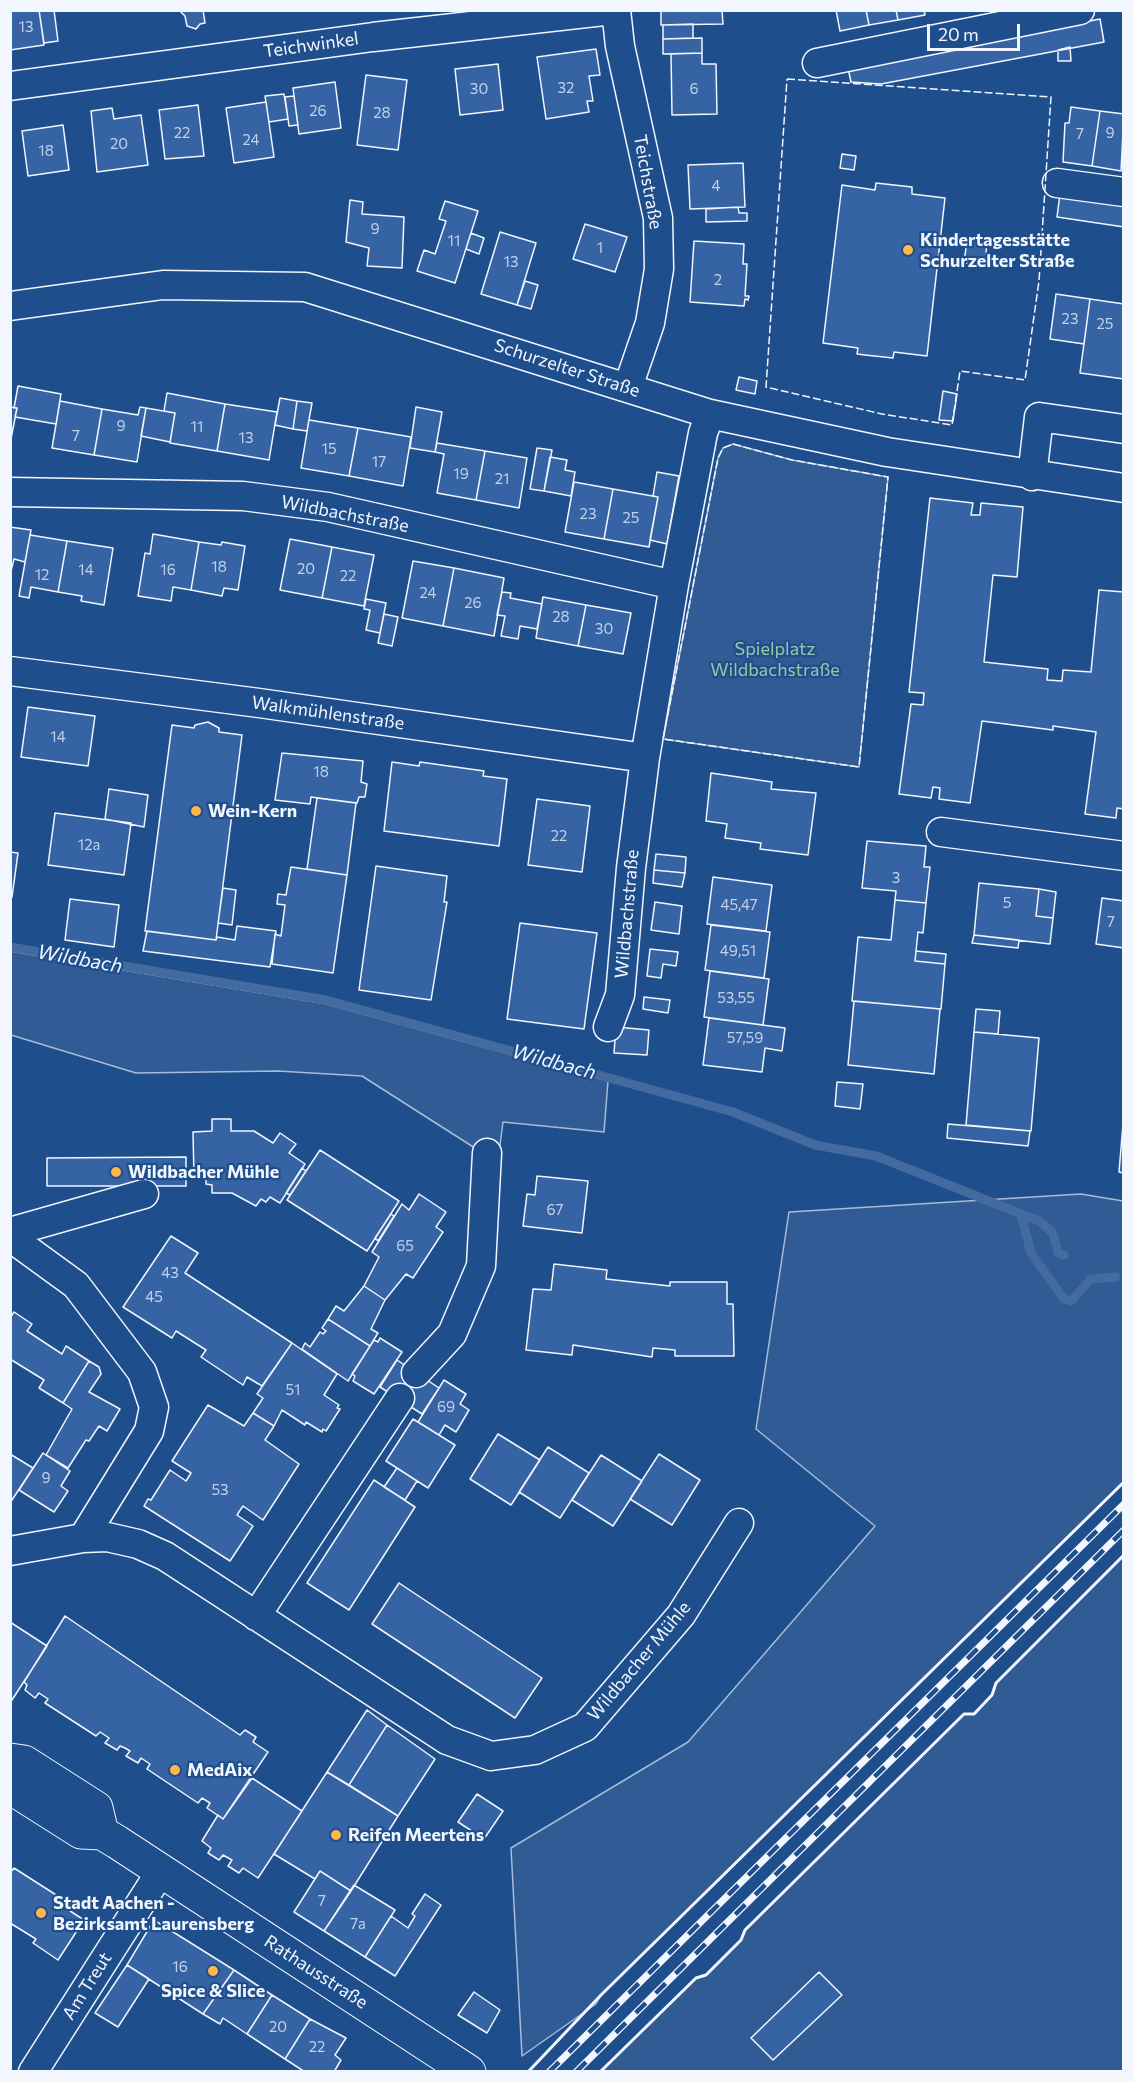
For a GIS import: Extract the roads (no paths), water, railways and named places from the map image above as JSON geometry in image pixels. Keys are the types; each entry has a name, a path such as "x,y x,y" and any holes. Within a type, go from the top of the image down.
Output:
{"street":[{"name":"Teichwinkel","path":"10,86 373,37 614,10"},
{"name":"Teichstraße","path":"614,10 658,218 659,269 650,323 628,387"},
{"path":"817,63 1080,10"},
{"path":"1057,183 1124,192"},
{"name":"Schurzelter Straße","path":"10,306 163,285 305,287 710,414 887,452 1032,476 1124,488"},
{"name":"Wildbachstraße","path":"608,1027 620,995 631,868 645,758 674,585 703,433 710,414"},
{"path":"1032,476 1039,417 1124,429"},
{"name":"Wildbachstraße","path":"10,492 243,496 328,507 674,585"},
{"name":"Walkmühlenstraße","path":"10,671 270,704 645,758"},
{"path":"941,832 1124,856"},
{"path":"416,1373 452,1334 481,1266 487,1153"},
{"path":"10,1232 144,1194"},
{"path":"10,1237 76,1284 142,1372 154,1407 149,1431 83,1538"},
{"path":"256,1616 400,1398"},
{"name":"Wildbacher Mühle","path":"10,1551 83,1538 107,1537 138,1544 165,1556 447,1740 491,1756 535,1750 585,1727 681,1615 739,1523"},
{"path":"10,1760 24,1762 96,1808 102,1833"},
{"name":"Rathausstraße","path":"10,1786 81,1832 102,1833 469,2072"},
{"name":"Am Treut","path":"33,2072 161,1871"}],"waterway":[{"name":"Wildbach","path":"10,947 326,1000 733,1112 815,1145 876,1156 1039,1221 1053,1233 1058,1253 1064,1255"},
{"path":"1021,1215 1031,1253 1064,1299 1071,1301 1091,1279 1116,1277"}],"railway":[{"path":"549,2072 1124,1504"},
{"path":"576,2072 1124,1530"}],"place":[{"name":"Kindertagesstätte Schurzelter Straße","path":"908,250"},
{"name":"Wein-Kern","path":"196,811"},
{"name":"Wildbacher Mühle","path":"116,1172"},
{"name":"MedAix","path":"175,1770"},
{"name":"Reifen Meertens","path":"336,1835"},
{"name":"Stadt Aachen - Bezirksamt Laurensberg","path":"41,1913"},
{"name":"Spice & Slice","path":"213,1971"}],"park label":[{"name":"Spielplatz Wildbachstraße","path":"775,659"}]}
